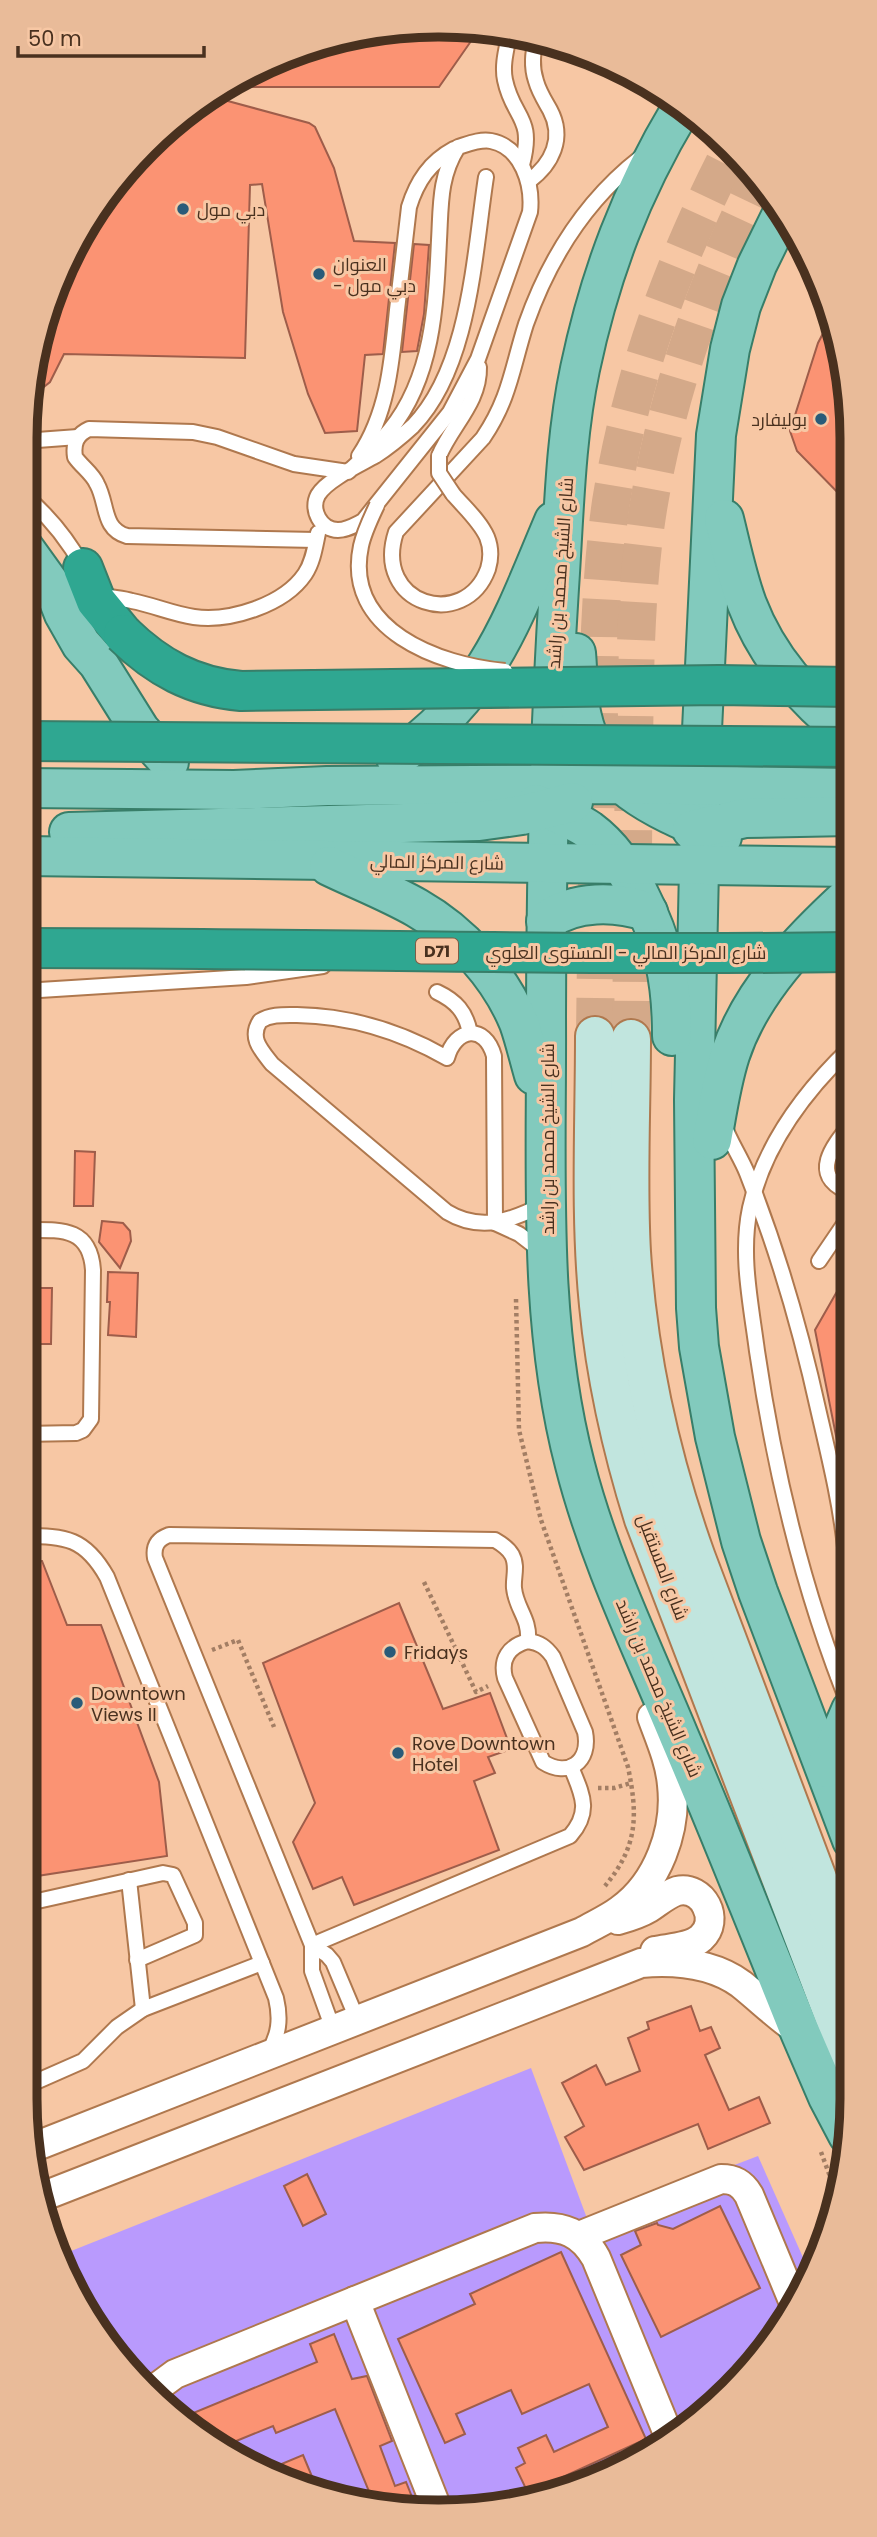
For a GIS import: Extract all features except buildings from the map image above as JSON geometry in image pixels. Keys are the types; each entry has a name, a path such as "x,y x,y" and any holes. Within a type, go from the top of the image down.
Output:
{"highway":[{"path":"68,592 155,662 192,681 225,689 840,687"},
{"path":"37,741 840,747"},
{"name":"شارع المركز المالي - المستوى العلوي","path":"37,948 840,952"}],"main road":[{"name":"شارع الشيخ محمد بن راشد","path":"677,116 628,209 610,255 579,374 570,435 550,717 546,916 547,1258 557,1376 575,1465 602,1550 800,2032 834,2142"},
{"path":"778,224 749,286 730,349 721,392 714,479 703,723 694,1100 696,1308 699,1347 727,1489 758,1592 838,1790"},
{"path":"714,479 739,579 757,628 798,689 840,727"},
{"path":"565,497 583,720 592,749 623,784 655,807 792,865"},
{"path":"327,786 390,762 416,744 449,715 482,674 513,618 565,497"},
{"path":"37,564 68,592 64,614 81,644 98,663 153,747 186,774 234,790"},
{"path":"583,720 611,735 644,740 676,733 703,723"},
{"path":"623,784 671,755 703,723"},
{"path":"37,832 486,803 549,797 623,784 840,788"},
{"path":"37,788 234,790 454,785 486,803"},
{"path":"549,797 568,817 607,846 623,864 660,940 671,987 673,1136 677,1167 695,1232"},
{"path":"791,816 769,826 765,841 768,848 792,865"},
{"path":"546,916 623,864 660,843 700,827 745,818 840,816"},
{"name":"شارع المركز المالي","path":"37,856 840,867"},
{"path":"318,861 418,908 450,931 478,957 500,988 518,1023 546,1116"},
{"path":"546,916 589,905 613,904 648,912"},
{"path":"695,1232 731,1053 755,1004 780,968 840,905"},
{"name":"شارع المستقبل","path":"840,1939 691,1546 663,1458 641,1354 613,1038 595,1247 598,1302 610,1385 628,1466 644,1519 840,2034"},
{"path":"838,1790 840,1772"}],"street":[{"path":"582,1932 621,1910 641,1890 657,1866 667,1840 673,1812 672,1784 666,1756 640,1685 637,1670 638,1639"},
{"path":"40,2145 582,1932 633,1916 677,1891 692,1892 704,1900 710,1913 709,1927 701,1939 688,1945 653,1951 599,1978"},
{"path":"48,2194 641,1963 666,1961 716,1971 737,1982 800,2032"},
{"path":"579,2236 721,2179 729,2179 738,2182 749,2195 790,2293"},
{"path":"158,2387 175,2374 535,2228 551,2226 566,2229 579,2236 596,2258 666,2430"},
{"path":"355,2301 434,2500"}],"lane":[{"path":"508,43 503,68 510,96 524,122 527,137 522,165"},
{"path":"529,181 552,157 557,134 555,122 539,91 533,69 534,48"},
{"path":"348,472 367,444 384,400 391,372 409,208 414,190 432,164 458,147 491,141 508,150 522,165 529,181 531,197 530,212 478,359 450,412 363,521 336,531 320,522 316,513 318,495 392,444 414,425 432,402 449,369 467,299 486,177"},
{"path":"478,359 476,391 439,456 439,473 442,481 487,537 489,564 478,587 468,596 443,604 430,603 407,592 397,579 391,564 391,548 396,532 405,520 482,438 495,421 504,402 526,324 537,296 554,260 579,220 616,177 661,143"},
{"path":"348,472 392,428 418,381 431,338 442,184 445,170 458,147"},
{"path":"37,441 78,437 89,429 193,432 216,437 283,461 348,472"},
{"path":"78,437 74,449 75,457 96,481 108,521 119,534 316,540"},
{"path":"377,505 360,547 361,581 375,614 394,633 424,651 468,666 516,672"},
{"path":"37,507 68,540 68,592 132,600 192,617 232,617 267,603 299,581 312,559 320,522"},
{"path":"541,672 596,676 631,686"},
{"path":"37,990 283,973 389,951"},
{"path":"437,992 460,1007 470,1032"},
{"path":"495,1223 494,1056 491,1044 482,1035 470,1032 459,1036 450,1044 447,1058 397,1033 353,1020 275,1015 260,1021 254,1034 260,1048 280,1071 447,1212 470,1223 495,1223 520,1216 547,1203"},
{"path":"840,1058 809,1091 793,1113 766,1161 754,1195 747,1228 747,1262 769,1428 795,1541 840,1678"},
{"path":"719,1105 727,1133 746,1171 781,1269 803,1344 840,1512"},
{"path":"840,1138 834,1146 827,1168 833,1182 840,1187"},
{"path":"495,1223 519,1234 547,1258"},
{"path":"37,1230 69,1232 79,1238 88,1247 93,1270 91,1419 88,1425 76,1433 37,1434"},
{"path":"819,1261 840,1230"},
{"path":"345,2024 312,1971 312,1945 155,1558 157,1542 169,1535 495,1540 505,1546 512,1555 515,1565 514,1588 527,1620 528,1642"},
{"path":"37,1536 58,1536 74,1542 88,1551 107,1577 276,1998 279,2021 274,2042 266,2055"},
{"path":"528,1642 538,1643 553,1657 585,1732 585,1752 580,1761 571,1767 561,1769 542,1762 505,1678 502,1668 504,1658 518,1644 528,1642"},
{"path":"312,1945 570,1836 582,1817 584,1806 571,1767"},
{"path":"37,1901 163,1873 173,1875 196,1929 195,1935 189,1940 137,1960"},
{"path":"128,1880 143,2009"},
{"path":"312,1945 333,1962 345,2024"},
{"path":"37,2082 83,2062 117,2027 143,2009 262,1962"}],"path":[{"path":"424,1582 476,1692 505,1678"},
{"path":"195,1657 238,1640 274,1727"},
{"path":"579,1788 614,1787 632,1783"},
{"path":"834,2142 836,2160"}],"shaded area":[{"path":"531,2068 588,2221 758,2156 805,2262 773,2322 741,2363 703,2401 662,2433 592,2470 542,2487 491,2497 438,2500 386,2497 335,2487 285,2470 215,2433 174,2401 136,2363 104,2322 67,2253"}],"tunnel":[{"path":"595,1036 600,629 611,502 642,365 673,278 727,158"},
{"path":"631,1039 635,661 640,570 648,509 677,381 705,299 753,189"}],"place":[{"name":"دبي مول","path":"183,209"},
{"name":"العنوان - دبي مول","path":"319,274"},
{"name":"بوليفارد","path":"821,419"},
{"name":"Fridays","path":"390,1652"},
{"name":"Downtown Views II","path":"77,1703"},
{"name":"Rove Downtown Hotel","path":"398,1753"}]}
